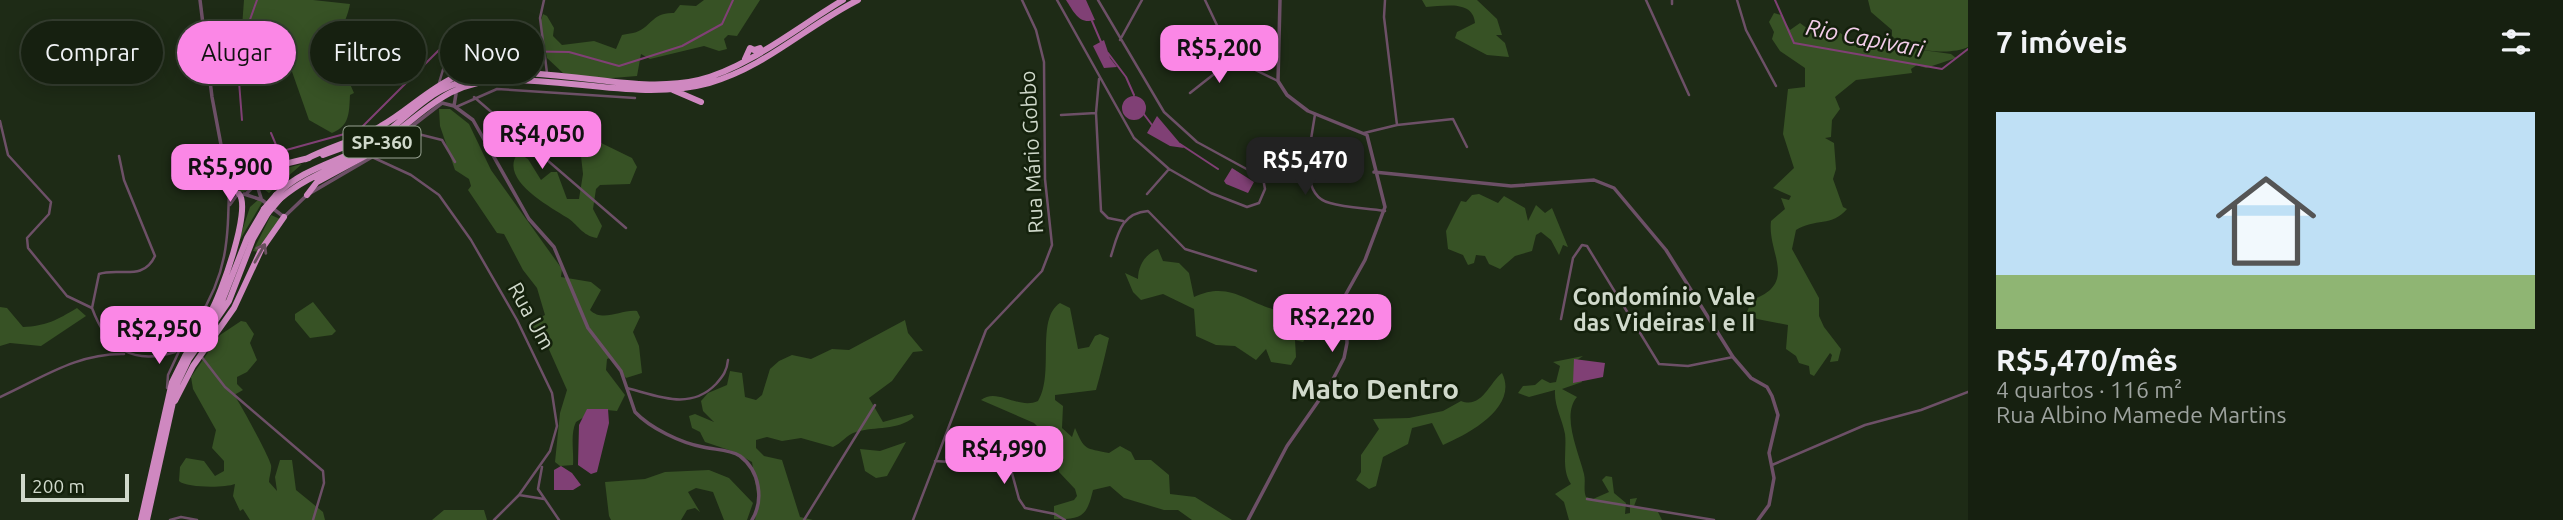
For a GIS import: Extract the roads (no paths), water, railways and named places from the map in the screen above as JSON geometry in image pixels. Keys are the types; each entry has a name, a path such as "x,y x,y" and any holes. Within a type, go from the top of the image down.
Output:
{"highway":[{"name":"SP-360","path":"544,76 678,83 718,75 744,61 750,48 757,50 794,31 843,0"},
{"name":"SP-360","path":"544,81 653,88 702,84 736,73 858,0"},
{"path":"306,159 384,125 438,84"},
{"name":"SP-360","path":"387,135 421,102 455,84"},
{"name":"SP-360","path":"141,520 165,402 185,356 228,289 247,238 266,211 278,197 387,135 425,106 452,91 475,84"},
{"path":"442,103 478,84"},
{"path":"653,88 679,92 701,102 702,84"},
{"path":"253,176 387,135"},
{"path":"307,195 317,182 372,151 387,135"},
{"path":"165,402 167,388 181,356 223,288 244,208 240,194"},
{"name":"SP-360","path":"147,520 182,373 229,301 266,211"},
{"path":"169,420 181,389 234,308 261,250 285,217"}],"street":[{"path":"167,388 168,375 181,347 218,283 228,239 228,183 200,0"},
{"path":"544,0 540,18 547,56 547,76"},
{"name":"Rua Mário Gobbo","path":"913,520 986,330 1042,271 1052,245 1045,187 1044,62 1036,30 1022,0"},
{"path":"1057,0 1134,138 1169,169 1211,193 1247,207 1259,203 1265,189 1263,178 1197,142 1164,112 1098,0"},
{"path":"1120,40 1142,0"},
{"path":"1205,0 1233,59 1278,81 1287,95 1315,114 1364,133 1369,140 1374,172 1384,198 1385,211 1365,260 1346,294 1344,358 1331,383 1287,446 1248,520"},
{"path":"1278,81 1280,0"},
{"path":"1385,0 1384,16 1397,125"},
{"path":"1646,0 1689,95"},
{"path":"1737,0 1746,30 1776,86"},
{"path":"1190,93 1233,59"},
{"path":"1099,78 1096,113 1101,211 1108,218 1123,221"},
{"path":"438,84 440,79"},
{"path":"455,106 497,89 635,99"},
{"path":"455,106 453,99 457,94"},
{"path":"474,97 626,228"},
{"path":"228,183 240,194 262,200 285,217 307,195 372,157 442,103 455,106 473,120 528,219 554,247 588,328 621,371 631,406 647,422 689,443 727,451 745,461 755,478 760,495 752,520"},
{"path":"1061,115 1096,113"},
{"path":"1315,114 1309,175 1320,199 1329,203 1385,211"},
{"path":"1364,133 1397,125 1453,119 1467,147"},
{"path":"0,121 8,155 51,202 49,214 27,238 28,248 66,296 92,308 110,342 127,355"},
{"path":"412,126 414,132"},
{"path":"406,131 442,140 455,162"},
{"path":"223,150 230,160 253,176 262,200"},
{"path":"92,308 99,274 135,273 147,267 155,256 124,180 119,156"},
{"name":"Rua Um","path":"372,157 411,174 439,195 471,240 549,383 556,408 555,435 543,463 519,495 495,520"},
{"path":"228,183 230,173 242,167"},
{"path":"1147,194 1169,169"},
{"path":"1374,172 1510,186 1594,180 1614,188 1665,250 1733,357 1751,378 1767,387 1772,396 1778,415 1769,453 1773,478 1769,505 1758,520"},
{"path":"230,205 240,194 251,191 253,176"},
{"path":"1111,256 1123,221 1131,214 1148,211 1185,249 1256,271"},
{"path":"1561,319 1573,258 1582,245 1587,246 1660,364 1688,366 1733,357"},
{"path":"0,397 81,359 102,354 153,356 171,353 181,347"},
{"path":"201,356 225,387 323,471 322,491 313,520"},
{"path":"627,388 675,401 692,399 712,388 726,373 728,360"},
{"path":"1772,465 1865,425 1921,410 1968,392"},
{"path":"804,520 875,405"},
{"path":"935,461 1010,466 1019,499 1025,508 1047,512 1065,520"},
{"path":"543,463 537,483 544,499 559,520"},
{"path":"519,495 544,499"},
{"path":"1587,499 1714,520"},
{"path":"170,520 181,517 197,520"}],"waterway":[{"name":"Rio Capivari","path":"242,120 237,56 257,0"},
{"name":"Rio Capivari","path":"271,133 279,152 359,130 439,50 569,52 619,66 682,46 722,24 733,0"},
{"name":"Rio Capivari","path":"1775,0 1794,43 1942,69 1968,49"},
{"path":"1092,21 1101,42"},
{"path":"1108,53 1126,77 1134,95"},
{"path":"1143,113 1152,125"},
{"path":"1180,144 1218,169"}],"district":[{"name":"Condomínio Vale das Videiras I e II","path":"1664,310"},
{"name":"Mato Dentro","path":"1375,389"}]}
